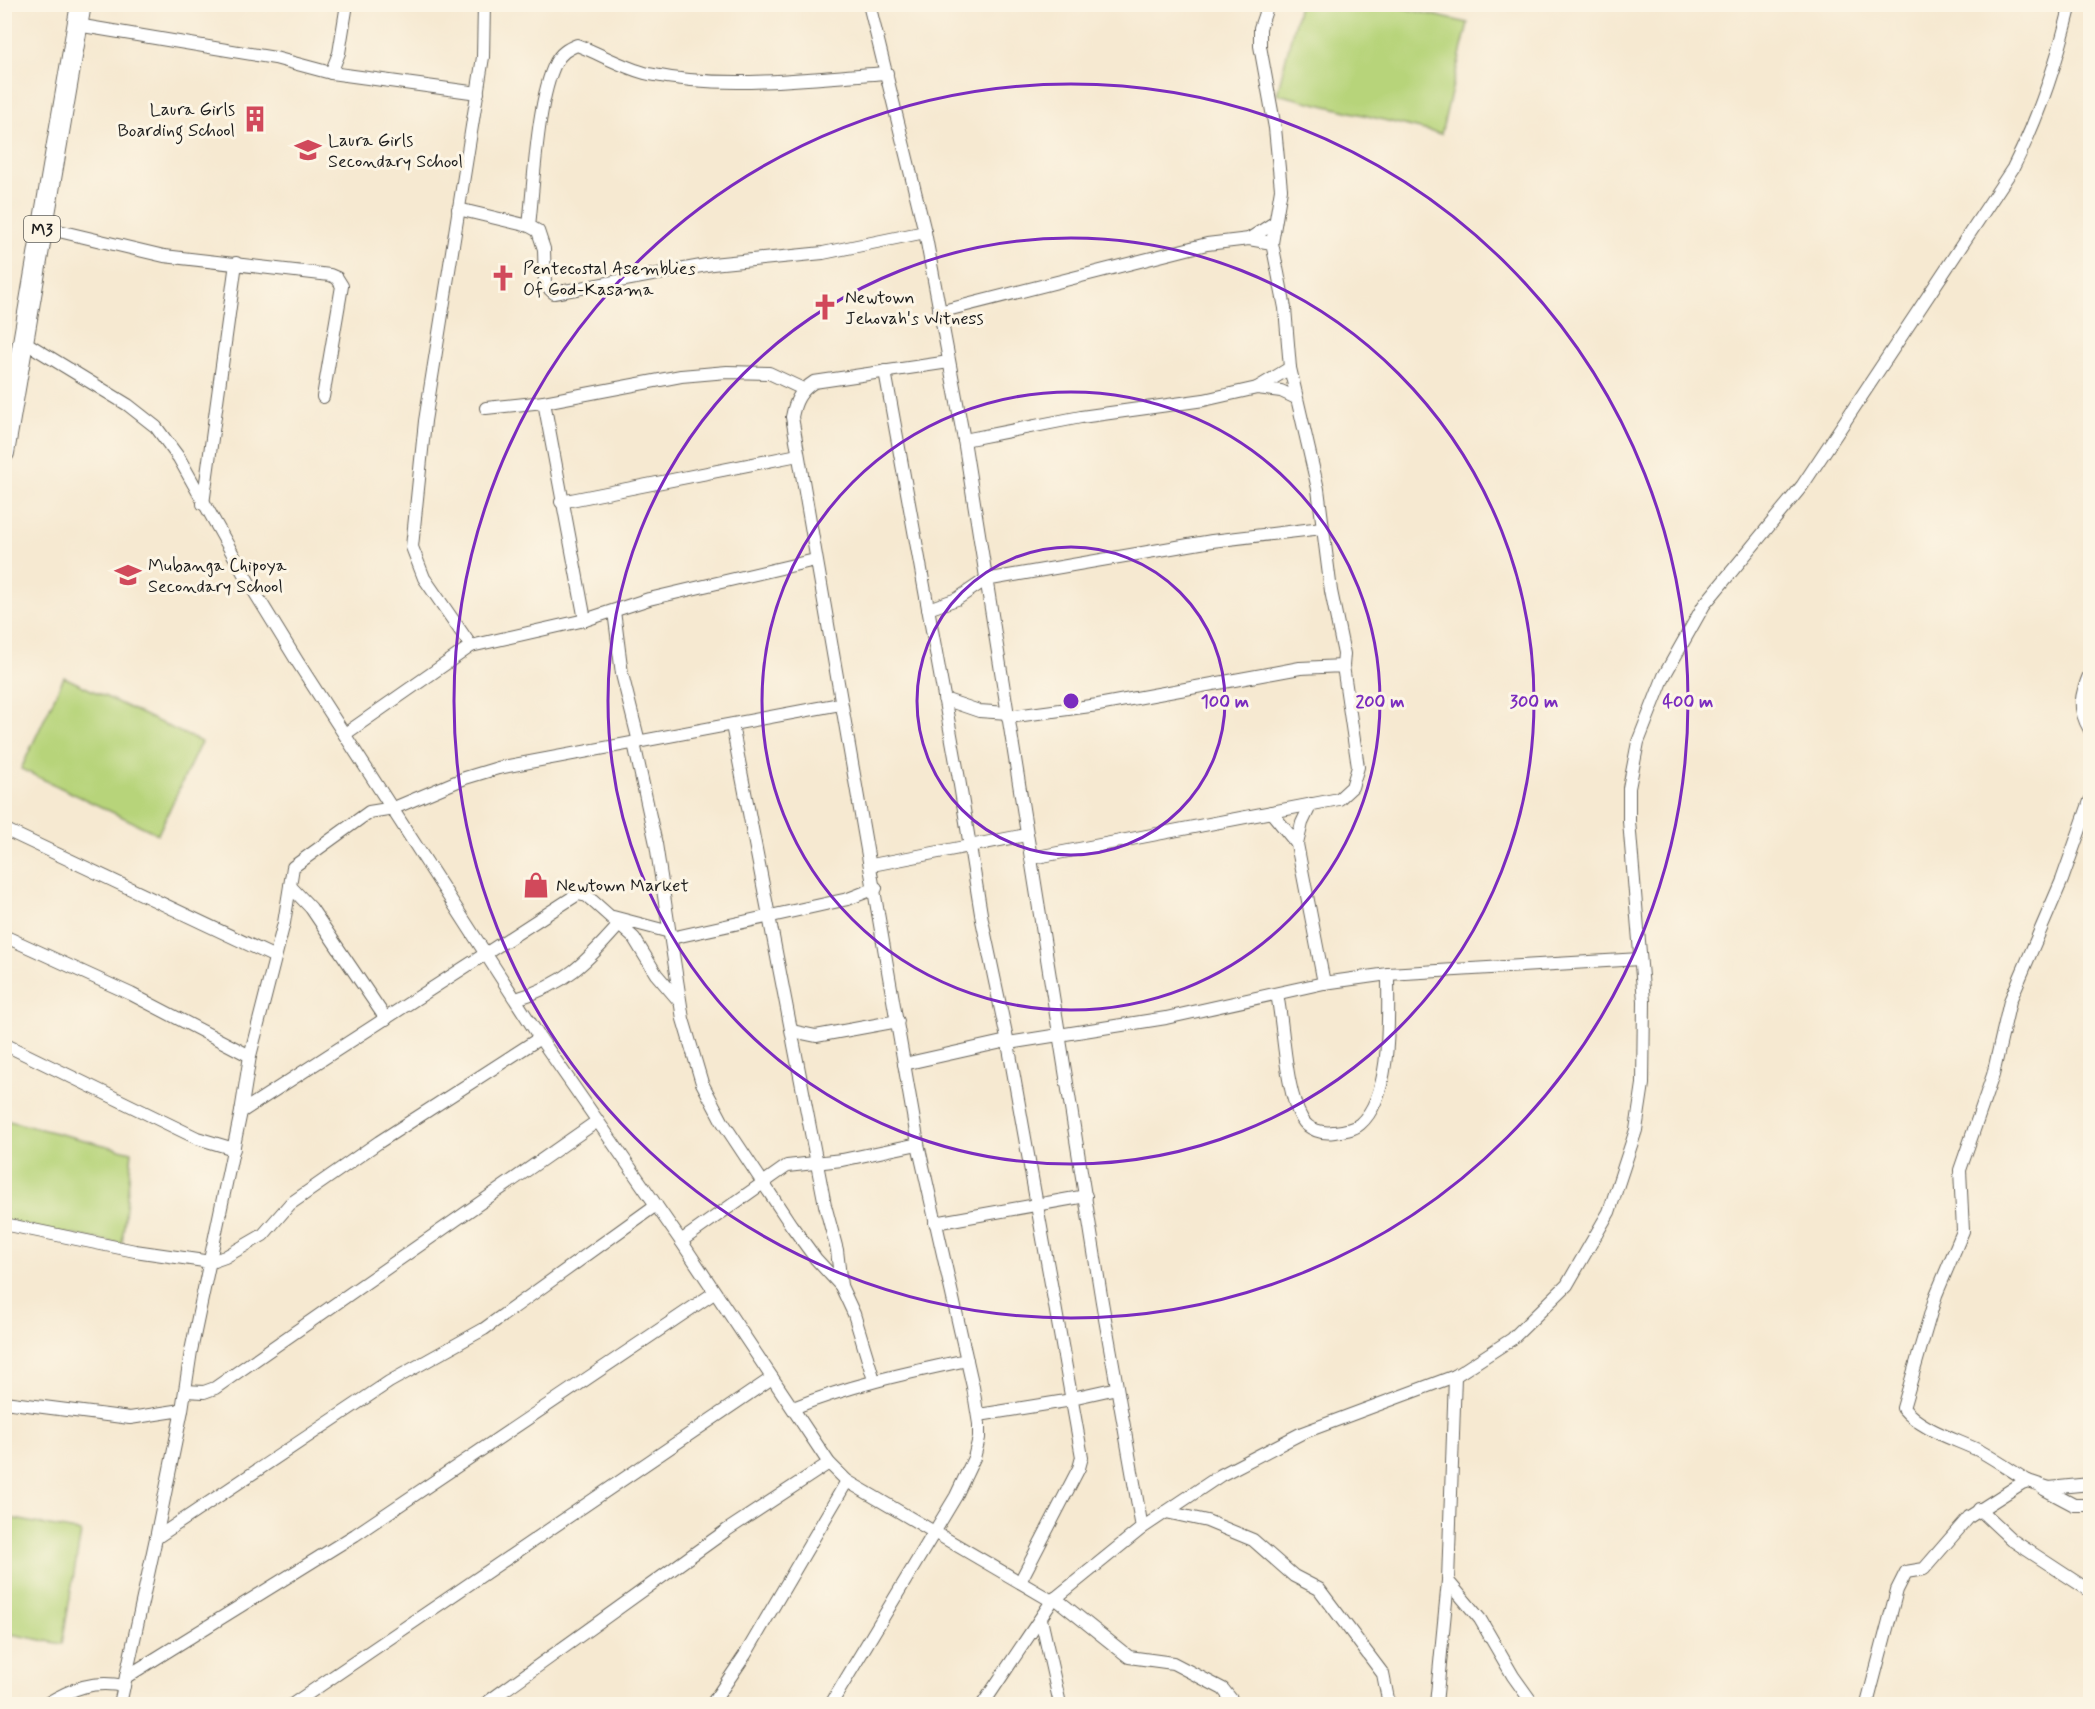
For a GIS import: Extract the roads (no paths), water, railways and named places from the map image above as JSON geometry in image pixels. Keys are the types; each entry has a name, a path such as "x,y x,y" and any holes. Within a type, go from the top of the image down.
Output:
{"main road":[{"name":"M3","path":"4,453 81,4"}],"street":[{"path":"331,73 339,53 347,4"},
{"path":"471,646 424,578 412,546 425,421 483,57 483,4"},
{"path":"869,4 925,232 964,440 1026,836 1032,858 1117,1388 1142,1528"},
{"path":"1032,858 1339,799 1352,787 1357,774 1342,666 1344,654 1310,447 1290,368 1285,308 1272,243 1274,223 1280,203 1279,162 1262,66 1260,28 1268,4"},
{"path":"983,1704 1054,1600 1142,1528 1251,1456 1302,1433 1455,1376 1512,1339 1567,1285 1609,1212 1635,1130 1643,1084 1644,1000 1629,788 1638,742 1664,676 1704,605 1802,486 2013,168 2032,131 2056,67 2071,4"},
{"path":"77,25 275,58 331,73 478,93"},
{"path":"529,226 546,94 556,62 565,50 577,45 623,66 681,80 787,80 886,73"},
{"path":"458,209 529,226 538,231 542,238 545,285 554,293 712,264 823,253 925,232"},
{"path":"1249,239 1274,223"},
{"path":"42,227 164,256 330,274 337,278 342,286 324,397"},
{"path":"939,312 1207,244 1249,239 1272,243"},
{"path":"203,504 236,263"},
{"path":"23,341 128,405 156,427 179,458 255,593 540,1038 596,1122 681,1241 829,1463 847,1481 1054,1600 1129,1657 1173,1663 1222,1689 1235,1704"},
{"path":"831,1704 956,1496 974,1458 979,1438 979,1415 918,1144 876,888 840,704 792,417 795,403 803,389 814,382 949,362"},
{"path":"964,440 1082,417 1204,400 1257,388 1290,368"},
{"path":"885,371 992,978 1007,1042 1081,1451 1079,1468 1020,1582"},
{"path":"486,408 544,402 681,376 727,372 769,372 803,389"},
{"path":"1257,388 1281,391 1296,398"},
{"path":"544,402 585,620"},
{"path":"561,502 798,455"},
{"path":"928,609 957,599 985,580 1212,541 1322,528"},
{"path":"345,734 471,646 585,620 649,599 815,560"},
{"path":"614,611 622,674 656,844 680,1002 693,1057 710,1102 810,1251 841,1286 854,1314 874,1380"},
{"path":"944,699 979,711 1008,715 1098,705 1300,668 1342,666"},
{"path":"2091,673 2083,690 2081,711 2091,730"},
{"path":"120,1704 182,1410 191,1351 234,1149 250,1056 275,957 291,873 298,863 369,812 394,808 465,778 498,768 840,704"},
{"path":"732,725 837,1250 841,1286"},
{"path":"2091,801 2062,880 2010,1001 1993,1075 1960,1170 1959,1179 1965,1215 1963,1231 1936,1295 1904,1398 1904,1408 1910,1416 1983,1452 2074,1505 2091,1505"},
{"path":"1311,804 1302,823 1297,844 1324,983"},
{"path":"1271,812 1297,844"},
{"path":"4,829 275,957"},
{"path":"872,865 1026,836"},
{"path":"290,886 311,908 386,1019"},
{"path":"615,920 670,935 848,899 876,888"},
{"path":"241,1112 485,952 578,894 587,896 634,938 656,974 680,1002"},
{"path":"516,999 548,988 568,977 615,920"},
{"path":"4,936 130,994 250,1056"},
{"path":"904,1064 1007,1042 1166,1018 1324,983 1388,974 1640,959"},
{"path":"1276,994 1284,1030 1289,1080 1303,1122 1316,1131 1330,1133 1348,1130 1360,1124 1372,1109 1383,1070 1388,1016 1388,974"},
{"path":"792,1031 816,1036 897,1021"},
{"path":"4,1224 115,1247 211,1262 247,1246 263,1235 290,1204 379,1142 540,1038"},
{"path":"4,1044 197,1138 234,1149"},
{"path":"185,1391 204,1392 215,1388 596,1122"},
{"path":"681,1241 787,1166 818,1163 918,1144"},
{"path":"935,1223 1036,1203 1086,1196"},
{"path":"156,1538 389,1382 484,1329 656,1205"},
{"path":"46,1704 62,1695 102,1682 125,1682 355,1535 714,1293"},
{"path":"793,1408 832,1392 874,1380 967,1360"},
{"path":"1436,1704 1448,1581 1455,1376"},
{"path":"293,1704 772,1378"},
{"path":"979,1415 1072,1399 1117,1388"},
{"path":"4,1402 130,1419 182,1410"},
{"path":"485,1704 727,1530 829,1463"},
{"path":"712,1704 745,1655 847,1481"},
{"path":"1867,1704 1897,1590 1904,1575 1928,1565 1969,1516 1979,1509 2034,1483 2091,1484"},
{"path":"1979,1509 2012,1540 2091,1591"},
{"path":"1166,1512 1207,1521 1253,1540 1294,1576 1318,1589 1383,1674 1389,1704"},
{"path":"1448,1581 1480,1619 1513,1676 1533,1704"},
{"path":"1041,1619 1060,1704"}],"place":[{"name":"Laura Girls Boarding School","path":"255,119"},
{"name":"Laura Girls Secondary School","path":"308,150"},
{"name":"Pentecostal Asemblies Of God-Kasama","path":"503,278"},
{"name":"Newtown Jehovah's Witness","path":"825,307"},
{"name":"Mubanga Chipoya Secondary School","path":"128,575"},
{"name":"Newtown Market","path":"536,885"}]}
